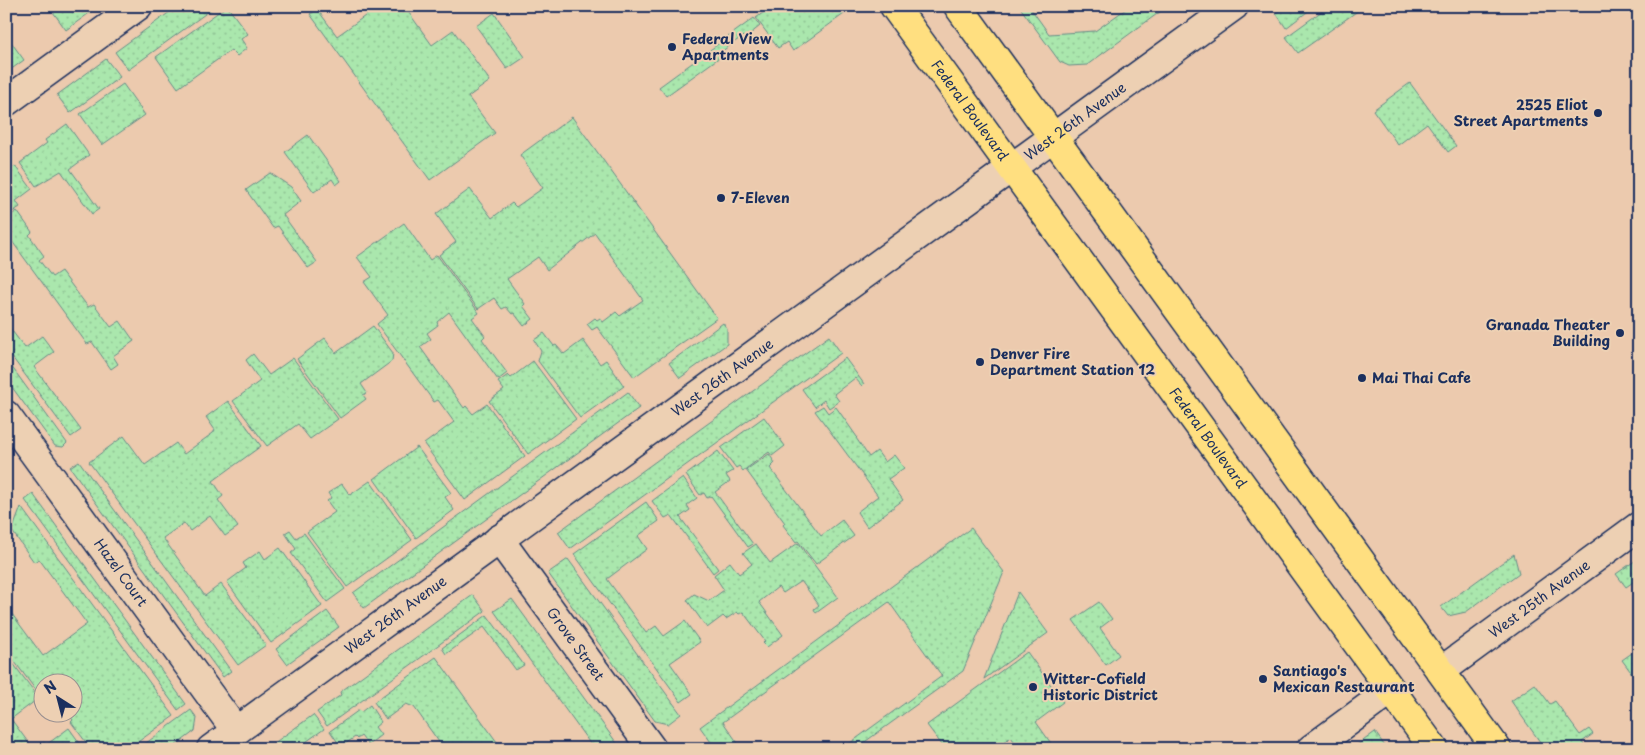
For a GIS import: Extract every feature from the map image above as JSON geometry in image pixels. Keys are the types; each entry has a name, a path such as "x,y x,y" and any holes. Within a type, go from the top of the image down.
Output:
{"main road":[{"name":"Federal Boulevard","path":"894,6 1434,749"},
{"path":"958,6 1497,749"}],"street":[{"path":"6,102 138,6"},
{"name":"West 26th Avenue","path":"211,749 1234,6"},
{"name":"Hazel Court","path":"6,415 236,731"},
{"name":"West 25th Avenue","path":"1441,671 1639,526"},
{"name":"Grove Street","path":"500,539 652,749"},
{"path":"1311,749 1391,690"}],"green space":[{"path":"60,6 99,6 66,30 53,12"},
{"path":"178,6 216,6 128,70 115,52"},
{"path":"227,6 248,34 241,39 247,48 237,56 231,50 178,88 156,57"},
{"path":"379,6 404,6 432,45 453,30 490,81 468,97 495,133 430,180 310,14 317,9 337,36"},
{"path":"772,6 839,6 844,14 793,51 787,42 778,48 756,18"},
{"path":"1019,6 1029,6 1049,34 1095,31 1130,6 1168,6 1087,65 1069,66 1060,62"},
{"path":"1286,6 1315,6 1286,28 1276,13"},
{"path":"1329,6 1357,6 1359,10 1298,53 1286,37"},
{"path":"494,13 525,57 507,69 476,26"},
{"path":"754,18 760,26 745,38 743,36 718,54 720,57 666,96 659,87"},
{"path":"11,42 24,60 6,73 6,46"},
{"path":"106,59 120,77 70,113 57,95"},
{"path":"1410,83 1456,146 1448,152 1427,123 1398,145 1373,110"},
{"path":"123,84 145,115 102,145 80,114"},
{"path":"572,117 717,318 634,377 597,327 592,330 587,324 595,318 597,320 600,318 603,322 616,312 620,316 643,300 595,233 547,270 538,257 507,279 533,319 524,326 514,313 512,314 506,307 502,309 494,298 478,309 439,255 456,242 436,214 470,189 492,218 512,203 516,207 543,188 520,155"},
{"path":"67,124 89,155 70,169 99,209 92,214 61,171 36,186 20,163 47,143 45,140"},
{"path":"308,135 341,181 336,185 332,179 314,192 285,152"},
{"path":"15,166 32,189 16,201 20,207 6,216 6,172"},
{"path":"270,173 291,187 301,201 283,215 317,262 308,268 278,226 273,228 246,190"},
{"path":"17,211 32,232 29,235 44,256 39,260 52,277 61,271 88,307 94,304 111,327 120,321 134,341 113,356 118,364 111,369 92,342 87,344 6,233 6,219"},
{"path":"404,223 430,260 437,255 479,313 472,318 485,336 482,339 507,373 498,380 449,312 437,322 438,325 427,333 431,339 420,347 464,408 466,406 473,414 487,404 525,456 465,500 424,444 454,422 438,400 434,402 377,324 388,315 364,282 372,277 357,257"},
{"path":"6,323 25,348 42,336 54,352 34,367 81,430 71,437 6,349"},
{"path":"723,323 727,329 727,344 680,378 669,363"},
{"path":"373,326 393,353 392,361 361,384 367,393 363,395 366,399 340,418 297,359 325,338 336,353"},
{"path":"544,333 554,346 556,345 564,354 583,340 600,364 606,360 624,386 580,418 538,361 541,351 534,340"},
{"path":"829,336 841,353 570,549 558,532"},
{"path":"253,354 269,375 293,358 338,419 310,439 298,424 267,446 233,401 260,381 246,360"},
{"path":"845,358 864,384 862,386 855,378 834,394 839,401 829,408 824,400 815,407 802,389"},
{"path":"6,359 67,443 63,447 55,446 6,379"},
{"path":"533,361 576,419 528,454 489,401 504,390 498,382 508,375 511,378"},
{"path":"628,392 639,408 364,608 353,593"},
{"path":"228,401 261,446 213,481 223,496 218,500 238,527 225,536 210,516 190,531 184,523 163,538 205,596 221,584 266,645 238,665 89,462 124,436 145,465 176,443 184,454 213,433 215,430 206,417"},
{"path":"823,406 828,413 836,407 869,457 877,451 885,462 894,455 904,468 888,479 903,500 867,527 857,512 878,496 815,411"},
{"path":"764,417 785,446 772,456 769,452 743,471 739,466 736,468 721,448"},
{"path":"417,447 451,493 445,497 454,510 416,538 374,479"},
{"path":"718,451 733,471 726,475 730,481 715,492 753,544 748,547 711,496 707,498 704,493 700,495 686,475"},
{"path":"769,454 775,463 770,468 821,536 842,520 854,536 816,564 783,525 785,523 746,470"},
{"path":"79,461 231,671 223,677 70,467"},
{"path":"683,478 697,498 687,505 690,510 680,517 718,569 713,573 671,515 665,518 652,501"},
{"path":"370,481 412,540 347,587 307,532 335,512 327,501 331,498 328,493 342,484 350,495"},
{"path":"33,494 186,704 178,710 25,500"},
{"path":"646,502 659,521 638,536 647,549 607,579 646,633 656,626 664,636 685,621 700,642 670,663 692,694 681,702 574,554"},
{"path":"21,507 174,716 128,749 91,749 71,722 82,722 82,672 32,672 32,685 6,650 6,606 43,656 87,624 39,559 34,562 12,531"},
{"path":"971,528 1004,572 963,671 855,749 842,749 942,676 889,602 723,722 742,749 716,749 700,727"},
{"path":"290,530 296,538 304,533 345,589 327,602 291,553 296,549 285,533"},
{"path":"798,543 838,597 816,613 814,609 819,605 801,581 783,593 778,587 759,602 783,635 767,647 763,643 765,641 743,612 739,614 737,612 726,619 723,616 707,628 687,600 694,594 709,601 724,590 714,575 730,562 739,574 752,564 743,553 756,544 770,563"},
{"path":"280,548 322,606 271,643 227,582 246,568 243,563 260,551 265,559"},
{"path":"1514,554 1519,573 1466,612 1448,616 1441,607"},
{"path":"1639,558 1639,578 1626,587 1616,574"},
{"path":"568,559 681,714 668,724 655,721 548,573"},
{"path":"1018,592 1048,633 984,679"},
{"path":"473,595 485,611 327,726 317,712 341,695 340,692"},
{"path":"512,599 621,749 594,749 494,611"},
{"path":"1099,602 1112,619 1100,628 1119,655 1106,665 1073,620"},
{"path":"327,611 339,627 287,664 276,649"},
{"path":"487,615 524,665 516,670 484,627 446,654 442,648"},
{"path":"1639,648 1639,683 1622,660"},
{"path":"1027,652 1063,702 1036,722 1055,749 1020,749 1011,737 994,749 945,749 927,725"},
{"path":"6,654 32,689 32,703 11,719 33,749 6,749"},
{"path":"436,657 502,749 444,749 414,707 406,704 386,719 374,702"},
{"path":"1535,684 1550,704 1555,701 1580,735 1589,729 1593,734 1582,742 1587,749 1545,749 1511,701"},
{"path":"370,705 381,722 375,727 381,735 368,745 361,736 357,739 355,737 341,747 330,731 359,710 361,712"},
{"path":"191,710 197,718 195,731 171,749 138,749"},
{"path":"313,715 324,729 296,749 266,749"},
{"path":"69,728 84,749 35,749 44,742 46,745"},
{"path":"1375,732 1387,749 1352,749"}],"place":[{"name":"Federal View Apartments","path":"672,47"},
{"name":"2525 Eliot Street Apartments","path":"1598,113"},
{"name":"7-Eleven","path":"721,198"},
{"name":"Granada Theater Building","path":"1620,333"},
{"name":"Denver Fire Department Station 12","path":"980,362"},
{"name":"Mai Thai Cafe","path":"1362,378"},
{"name":"Santiago's Mexican Restaurant","path":"1263,679"},
{"name":"Witter-Cofield Historic District","path":"1033,687"}]}
